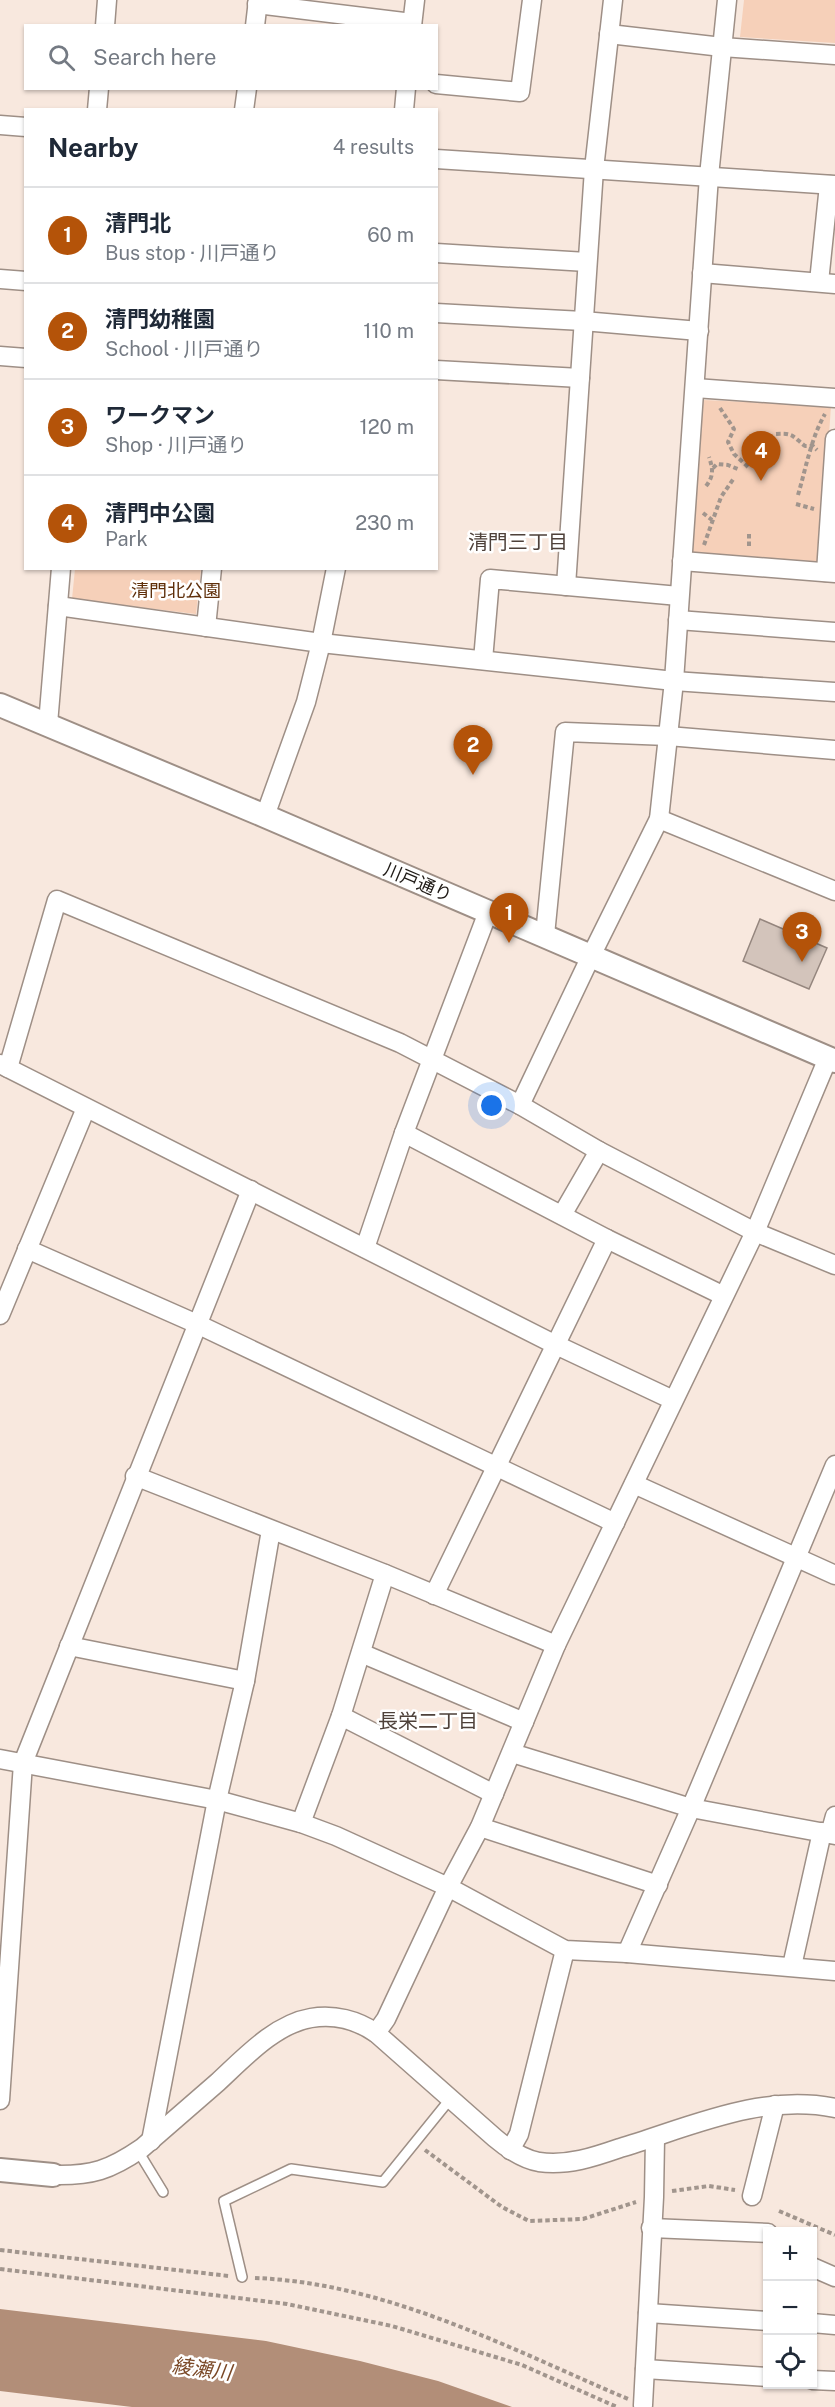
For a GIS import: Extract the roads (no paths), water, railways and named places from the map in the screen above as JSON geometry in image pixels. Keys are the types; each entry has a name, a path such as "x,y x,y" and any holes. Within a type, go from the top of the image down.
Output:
{"street":[{"path":"105,24 107,0"},
{"path":"255,24 258,2 412,24 415,0"},
{"path":"438,84 520,92 532,0"},
{"path":"566,586 594,169 613,0"},
{"path":"520,1105 659,819 674,681 679,596 688,561 695,388 708,176 727,0"},
{"path":"609,34 722,47 835,55"},
{"path":"97,108 99,90"},
{"path":"244,108 247,90"},
{"path":"404,108 406,90"},
{"path":"0,125 24,127"},
{"path":"438,159 832,185 827,283 702,273"},
{"path":"438,253 587,262"},
{"path":"0,279 24,281"},
{"path":"438,313 583,321 699,331"},
{"path":"0,356 24,358"},
{"path":"438,370 580,378"},
{"path":"695,388 835,398"},
{"path":"688,561 831,572 835,439"},
{"path":"48,724 61,570"},
{"path":"206,627 212,570"},
{"path":"265,816 306,702 336,570"},
{"path":"483,660 490,579 679,596"},
{"path":"58,606 321,643 674,681 835,692"},
{"path":"678,620 835,632"},
{"name":"川戸通り","path":"0,705 832,1059"},
{"path":"545,935 565,732 668,736 835,750"},
{"path":"659,819 835,891"},
{"path":"673,1400 554,1344 4,1066 57,900 400,1043 520,1105 599,1151 754,1232 835,1265"},
{"path":"365,1248 404,1133 488,912"},
{"path":"376,2033 386,2019 448,1887 480,1827 555,1645 754,1232 832,1059"},
{"path":"0,1315 86,1108"},
{"path":"404,1133 607,1239 722,1295"},
{"path":"562,1215 599,1151"},
{"path":"0,2100 22,1763 251,1190"},
{"path":"434,1594 607,1239"},
{"path":"27,1249 197,1324 615,1523"},
{"path":"627,1953 692,1808 835,1465"},
{"path":"135,1476 386,1574 555,1645"},
{"path":"634,1484 835,1575"},
{"path":"144,2146 217,1800 245,1681 272,1530"},
{"path":"301,1823 341,1716 386,1574"},
{"path":"69,1646 245,1681"},
{"path":"361,1653 524,1722"},
{"path":"341,1716 494,1794"},
{"path":"512,1753 692,1808 829,1834"},
{"path":"0,1759 217,1800 301,1823 336,1836 448,1887 565,1950 627,1953 835,1971"},
{"path":"792,1966 835,1816"},
{"path":"480,1827 658,1885"},
{"path":"510,2150 519,2134 565,1950"},
{"path":"0,2170 81,2176 110,2167 144,2146 262,2043 291,2024 309,2018 330,2016 353,2021 376,2033 510,2150 537,2162 556,2164 576,2162 655,2138 687,2125 775,2105 800,2103 835,2108"},
{"path":"752,2196 775,2105"},
{"path":"643,2405 655,2138"},
{"path":"651,2228 763,2233"},
{"path":"817,2269 835,2277"},
{"path":"648,2313 763,2321"},
{"path":"817,2323 835,2325"},
{"path":"645,2369 763,2377"},
{"path":"817,2380 835,2381"}],"lane":[{"path":"242,2277 224,2201 291,2169 383,2182 451,2098"},
{"path":"144,2146 163,2192"}],"water":[{"name":"綾瀬川","path":"0,2309 266,2341 360,2361 438,2381 512,2407 132,2407 0,2391"}],"place":[{"name":"清門中公園","path":"761,481"},
{"name":"清門幼稚園","path":"473,775"},
{"name":"清門北","path":"509,943"},
{"name":"ワークマン","path":"802,962"}],"district":[{"name":"清門三丁目","path":"518,542"},
{"name":"長栄二丁目","path":"428,1721"}],"park label":[{"name":"清門北公園","path":"176,590"}]}
